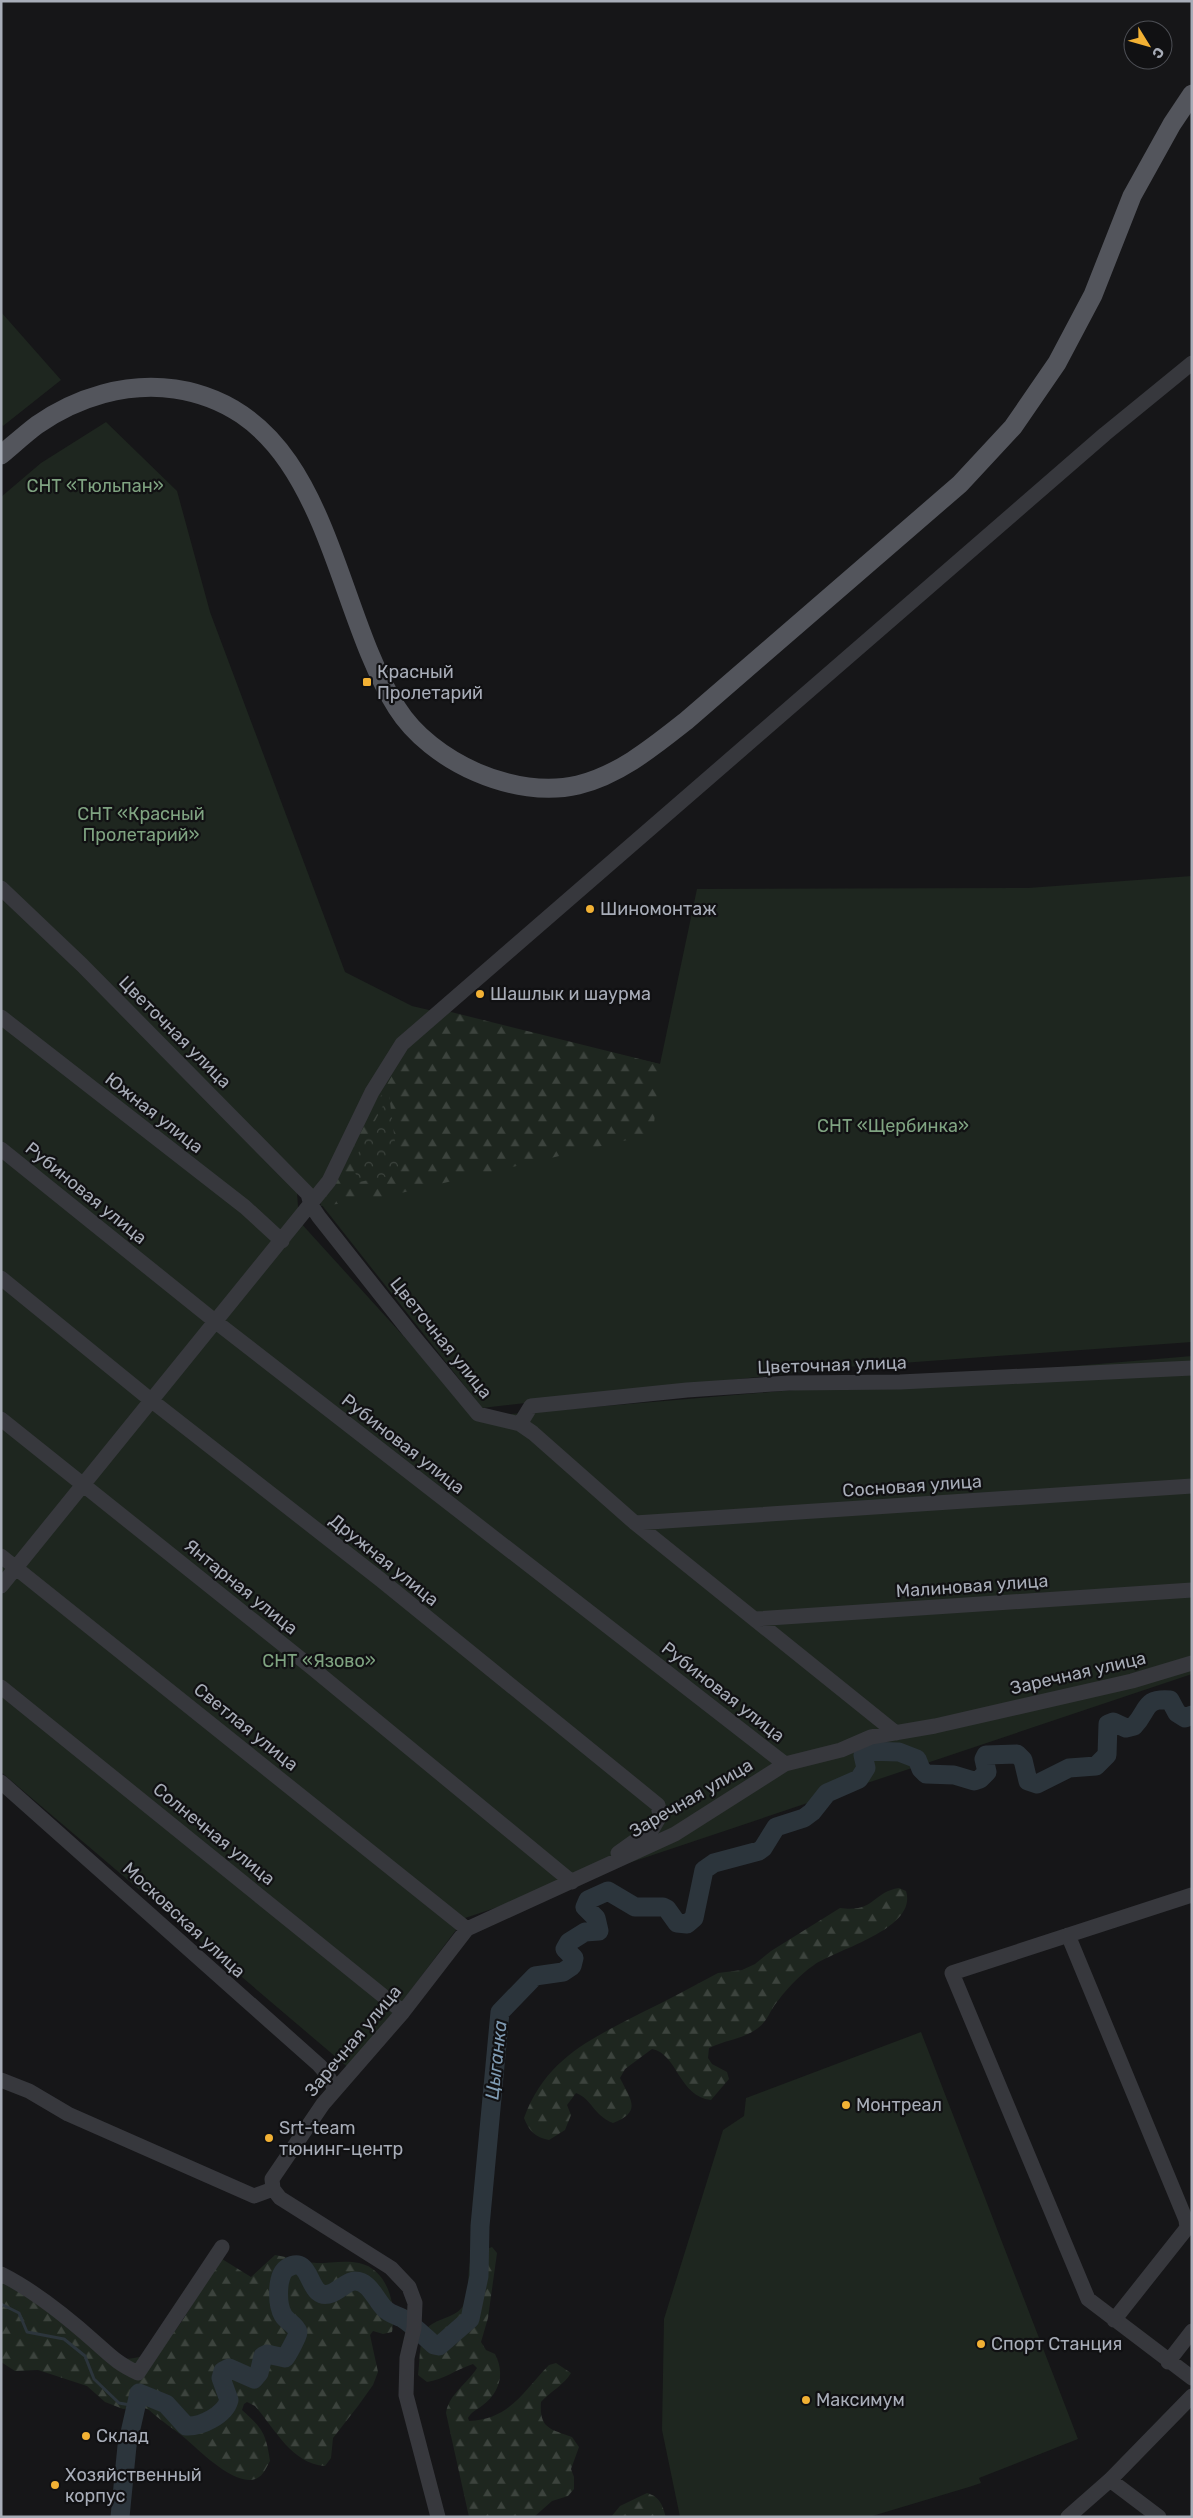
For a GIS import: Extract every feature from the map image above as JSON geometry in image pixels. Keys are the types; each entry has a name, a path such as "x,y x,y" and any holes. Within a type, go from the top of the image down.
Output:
{"main road":[{"path":"1,455 37,425 68,406 121,389 155,386 184,391 224,404 254,423 280,449 304,486 377,669 398,710 424,739 456,763 497,781 536,787 576,785 612,772 648,752 686,721 960,484 1013,427 1057,363 1093,295 1132,196 1172,124 1192,94"}],"street":[{"path":"1,1586 329,1181 372,1092 402,1044 1105,434 1192,363"},
{"name":"Цветочная улица","path":"1,888 82,965 308,1194 311,1205 410,1332 478,1414 520,1424 531,1406 687,1390 789,1383 900,1382 1192,1368"},
{"name":"Южная улица","path":"1,1017 245,1207 282,1240"},
{"name":"Рубиновая улица","path":"1,1148 216,1322 785,1764"},
{"name":"Дружная улица","path":"1,1278 152,1401 380,1580 658,1805 660,1816 653,1828 578,1879"},
{"name":"Янтарная улица","path":"1,1419 578,1879"},
{"path":"520,1424 533,1433 635,1523 896,1733"},
{"name":"Сосновая улица","path":"635,1523 1192,1486"},
{"name":"Светлая улица","path":"1,1556 467,1929"},
{"name":"Малиновая улица","path":"755,1619 1192,1590"},
{"name":"Заречная улица","path":"273,2184 335,2090 403,2012 467,1929 675,1834 785,1764 841,1750 871,1737 1132,1681 1192,1664"},
{"name":"Солнечная улица","path":"1,1687 403,2012"},
{"name":"Московская улица","path":"1,1782 318,2065 332,2082 335,2090"},
{"path":"1192,1895 952,1973 1082,2289 1088,2299 1168,2362 1192,2378"},
{"path":"1068,1935 1186,2220 1187,2228 1114,2320"},
{"path":"1,2080 29,2091 68,2114 254,2196 273,2184 280,2198 295,2209 391,2268 409,2287 415,2303 414,2328 407,2358 406,2395 438,2517"},
{"path":"1,2274 29,2290 95,2342 117,2363 138,2373 222,2247"},
{"path":"1168,2362 1192,2331"},
{"path":"1068,2517 1110,2480 1192,2396"},
{"path":"1110,2480 1159,2517"}],"green space":[{"path":"1,312 61,380 3,426 1,423"},
{"name":"СНТ «Щербинка»","path":"106,422 177,491 210,612 345,972 412,1006 660,1064 697,889 1028,888 1192,876 1192,1342 847,1367 482,1408 306,1185 1,880 1,497 41,463"},
{"name":"СНТ «Язово»","path":"1,896 162,1054 297,1192 299,1221 477,1417 1192,1356 1192,1674 465,1918 351,2070 1,1772"},
{"path":"443,1010 660,1064 653,1134 371,1200 320,1206 405,1052"},
{"path":"389,1094 399,1174 359,1182 352,1165"},
{"path":"899,1888 906,1891 906,1904 900,1916 888,1927 808,1969 787,1990 765,2021 753,2032 709,2048 708,2058 712,2064 727,2072 729,2079 711,2100 700,2097 692,2091 667,2058 660,2052 652,2049 625,2069 620,2078 632,2104 628,2114 622,2118 613,2123 606,2120 586,2099 576,2093 567,2105 571,2115 565,2130 549,2140 533,2133 528,2126 524,2118 533,2097 545,2080 558,2065 588,2042 718,1973 742,1970 755,1964 771,1951 840,1908 860,1908 890,1890"},
{"path":"921,2032 1078,2439 979,2478 981,2483 869,2517 680,2517 662,2430 664,2319 723,2130 744,2116 746,2098"},
{"path":"492,2247 497,2253 488,2318 481,2342 486,2350 495,2354 500,2368 500,2375 497,2388 489,2400 471,2414 468,2418 469,2421 496,2415 506,2409 524,2393 549,2365 556,2363 571,2373 565,2381 541,2402 541,2411 544,2423 548,2427 572,2437 579,2447 571,2469 574,2477 574,2489 568,2496 552,2501 534,2517 469,2517 446,2413 454,2395 477,2368 473,2364 439,2379 427,2382 418,2375 420,2348 424,2333 432,2324 461,2309 466,2298 472,2255"},
{"path":"275,2255 317,2263 359,2263 369,2267 384,2281 391,2300 393,2311 392,2332 383,2334 373,2331 370,2335 378,2372 373,2385 333,2438 331,2458 325,2466 313,2464 294,2452 277,2435 255,2406 247,2402 242,2410 259,2427 265,2437 270,2461 259,2477 251,2480 241,2479 220,2468 149,2410 142,2407 123,2409 105,2402 87,2386 38,2370 15,2371 1,2362 1,2283 7,2282 124,2359 142,2356 157,2348 170,2336 182,2322 211,2273 222,2259 251,2277"},
{"path":"647,2493 660,2502 666,2517 611,2517 620,2506"}],"waterway":[{"name":"Цыганка","path":"120,2517 127,2446 139,2393 166,2404 186,2426 205,2422 223,2411 229,2400 221,2378 223,2371 229,2368 254,2379 259,2373 263,2356 267,2354 285,2358 295,2341 298,2332 283,2315 279,2298 279,2283 283,2272 287,2268 296,2265 302,2267 313,2286 324,2294 332,2293 352,2281 365,2284 387,2311 402,2318 434,2345 439,2346 470,2319 479,2276 480,2226 500,2012 535,1976 563,1972 572,1966 574,1958 565,1949 569,1942 585,1932 599,1931 596,1918 585,1907 588,1900 608,1891 635,1907 663,1907 667,1909 677,1923 687,1924 694,1918 704,1870 714,1863 759,1851 763,1848 776,1827 804,1818 812,1812 827,1793 859,1779 866,1768 863,1755 865,1751 899,1752 917,1759 921,1769 926,1774 954,1775 974,1781 980,1779 987,1772 984,1759 986,1755 1017,1754 1023,1760 1028,1781 1037,1784 1069,1768 1096,1766 1107,1755 1108,1724 1113,1722 1126,1728 1134,1726 1148,1706 1155,1701 1170,1700 1177,1713 1185,1718 1192,1715"},
{"path":"1,2304 19,2313 27,2332 64,2339 85,2356 94,2379 119,2403 136,2406"}],"place":[{"name":"Красный Пролетарий","path":"367,682"},
{"name":"Шиномонтаж","path":"590,909"},
{"name":"Шашлык и шаурма","path":"480,994"},
{"name":"Монтреал","path":"846,2105"},
{"name":"Srt-team тюнинг-центр","path":"269,2138"},
{"name":"Спорт Станция","path":"981,2344"},
{"name":"Максимум","path":"806,2400"},
{"name":"Склад","path":"86,2436"},
{"name":"Хозяйственный корпус","path":"55,2485"}],"park label":[{"name":"СНТ «Тюльпан»","path":"95,486"},
{"name":"СНТ «Красный Пролетарий»","path":"141,824"}]}
